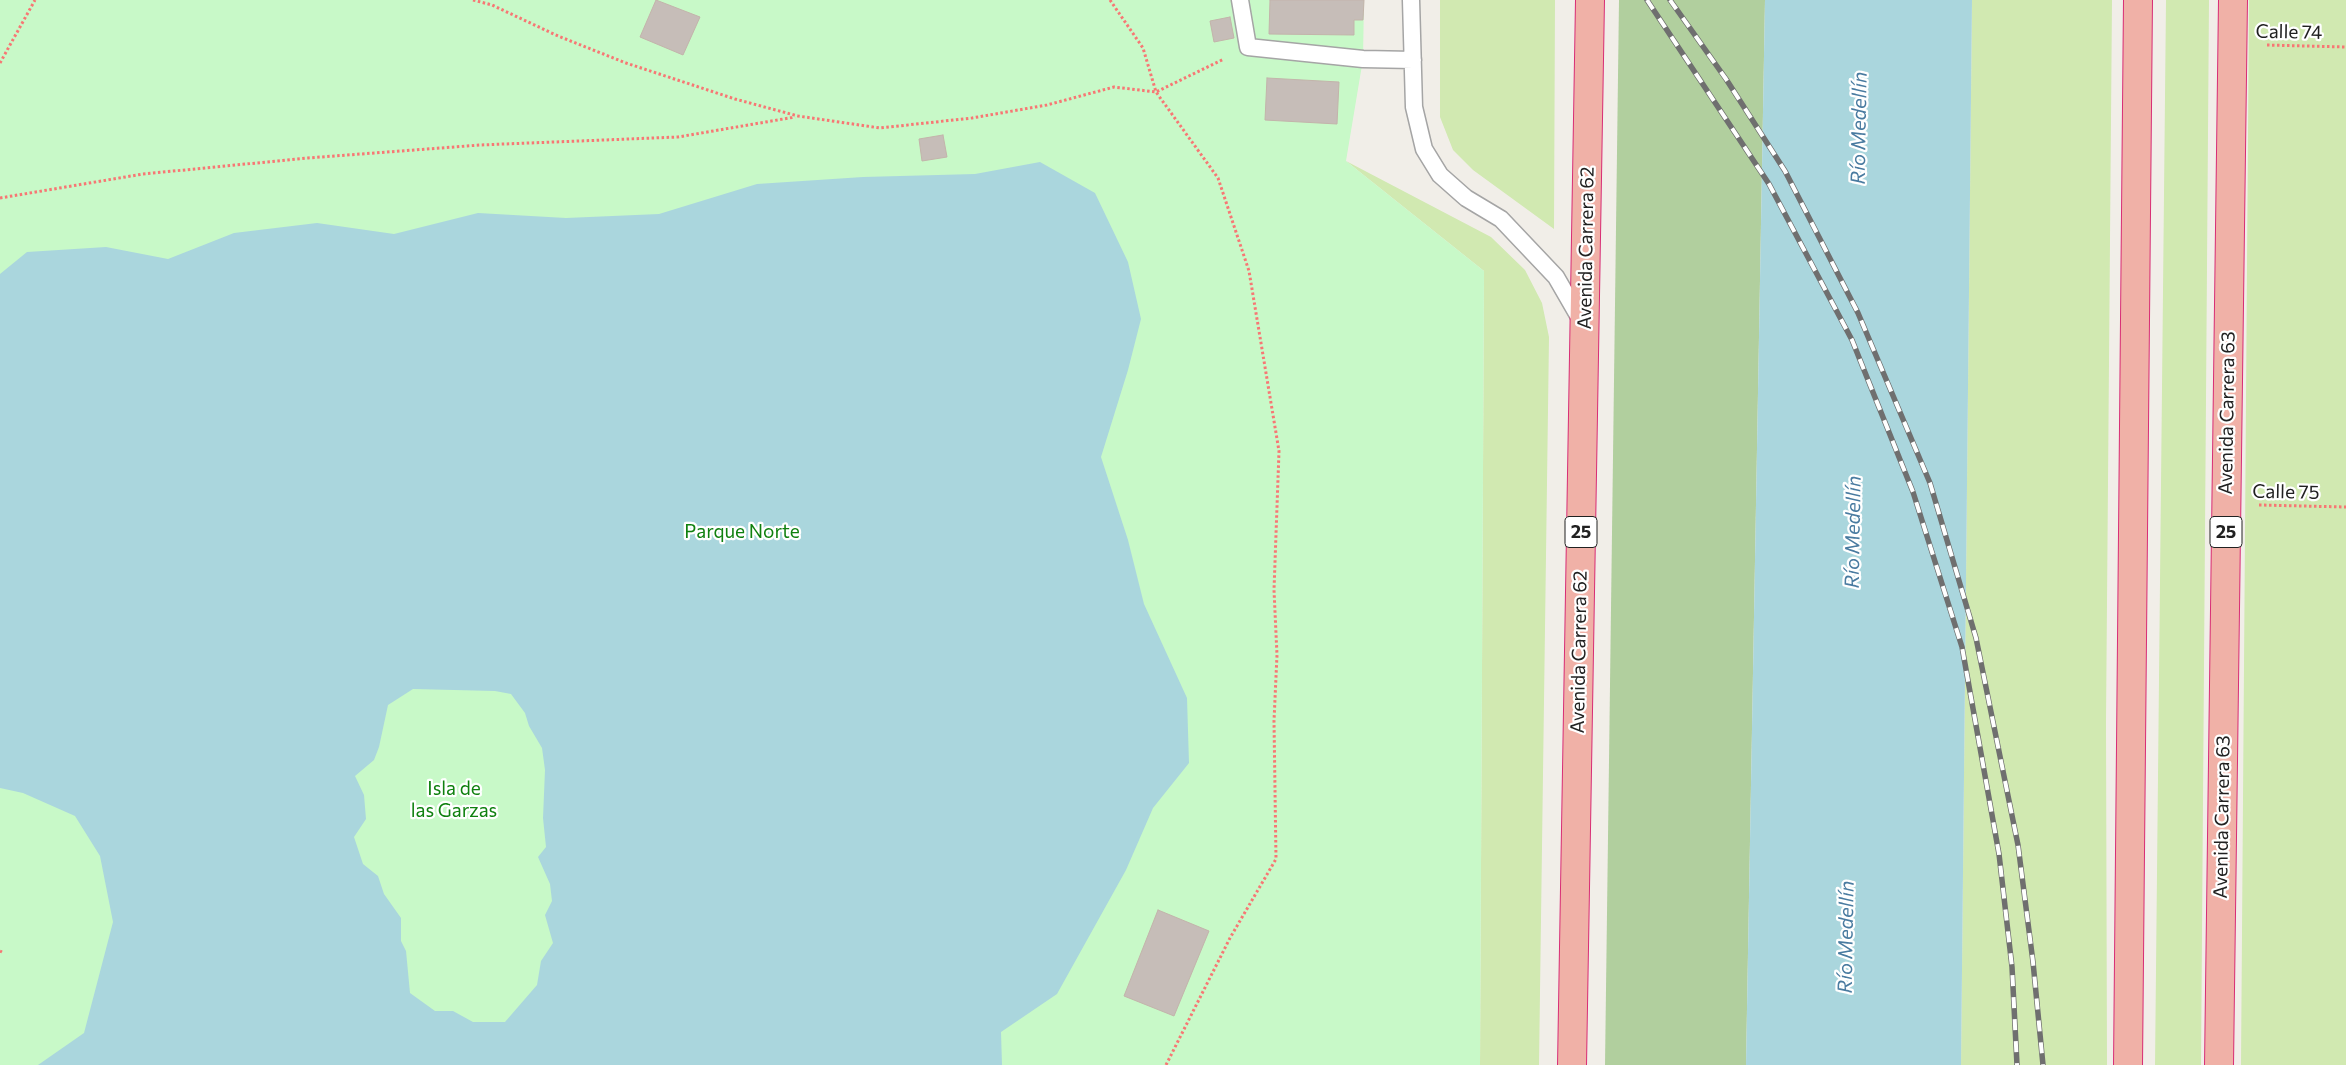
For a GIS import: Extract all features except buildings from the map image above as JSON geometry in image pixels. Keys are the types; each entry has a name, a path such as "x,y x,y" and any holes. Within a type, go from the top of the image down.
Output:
{"highway":[{"name":"Avenida Carrera 62","path":"1572,1065 1590,0"},
{"path":"2128,1065 2138,0"},
{"name":"Avenida Carrera 63","path":"2219,1065 2233,0"}],"lane":[{"path":"1240,0 1248,47 1362,59 1413,60"},
{"path":"1411,0 1414,108 1424,149 1440,175 1466,198 1500,219 1556,277 1584,326"}],"path":[{"path":"0,63 35,0"},
{"path":"473,0 626,63 735,100 798,116 880,128 972,118 1047,105 1114,88 1156,92 1248,47"},
{"path":"1110,0 1143,48 1156,92 1218,178 1249,271 1279,451 1274,590 1277,655 1274,721 1276,859 1230,938 1166,1065"},
{"name":"Calle 74","path":"2232,45 2346,46"},
{"path":"0,198 162,172 308,158 470,146 678,137 798,116"},
{"name":"Calle 75","path":"2226,505 2346,507"}],"green space":[{"name":"Parque Norte","path":"0,0 1364,0 1363,59 1346,161 1484,271 1480,1065 0,1065"},
{"path":"1440,0 1555,0 1554,229 1473,170 1453,150 1440,117"},
{"path":"1619,0 1765,0 1746,1065 1605,1065"},
{"path":"1972,0 2112,0 2106,722 2107,1065 1961,1065"},
{"path":"2166,0 2209,0 2201,1065 2155,1065"},
{"path":"2249,0 2346,0 2346,1065 2241,1065"},
{"path":"1346,161 1491,237 1525,270 1542,303 1549,337 1539,1065 1480,1065 1484,271"}],"water":[{"name":"Río Medellín","path":"1765,0 1972,0 1961,1065 1746,1065"},
{"path":"1040,162 1095,193 1128,262 1141,319 1128,370 1101,457 1128,540 1144,604 1187,698 1189,763 1153,808 1126,870 1057,994 1001,1032 1002,1065 38,1065 84,1033 113,922 100,856 75,816 23,793 0,788 0,274 27,252 106,247 168,259 234,233 317,223 394,234 478,213 566,218 659,214 757,184 863,177 975,174","holes":["413,689 495,691 511,694 525,713 529,726 542,748 545,770 543,818 546,847 538,857 550,884 552,901 545,915 553,943 541,961 537,985 505,1022 473,1022 453,1011 435,1011 410,993 406,951 401,941 401,918 384,894 378,876 363,864 354,837 366,819 364,795 355,776 374,760 379,747 388,705"]}],"railway":[{"path":"1647,0 1769,184 1852,340 1913,492 1962,647 1999,854 2012,967 2017,1065"},
{"path":"1670,0 1726,79 1785,171 1858,313 1930,483 1976,638 2018,845 2033,962 2043,1065"}],"park label":[{"name":"Isla de las Garzas","path":"454,800"}]}
